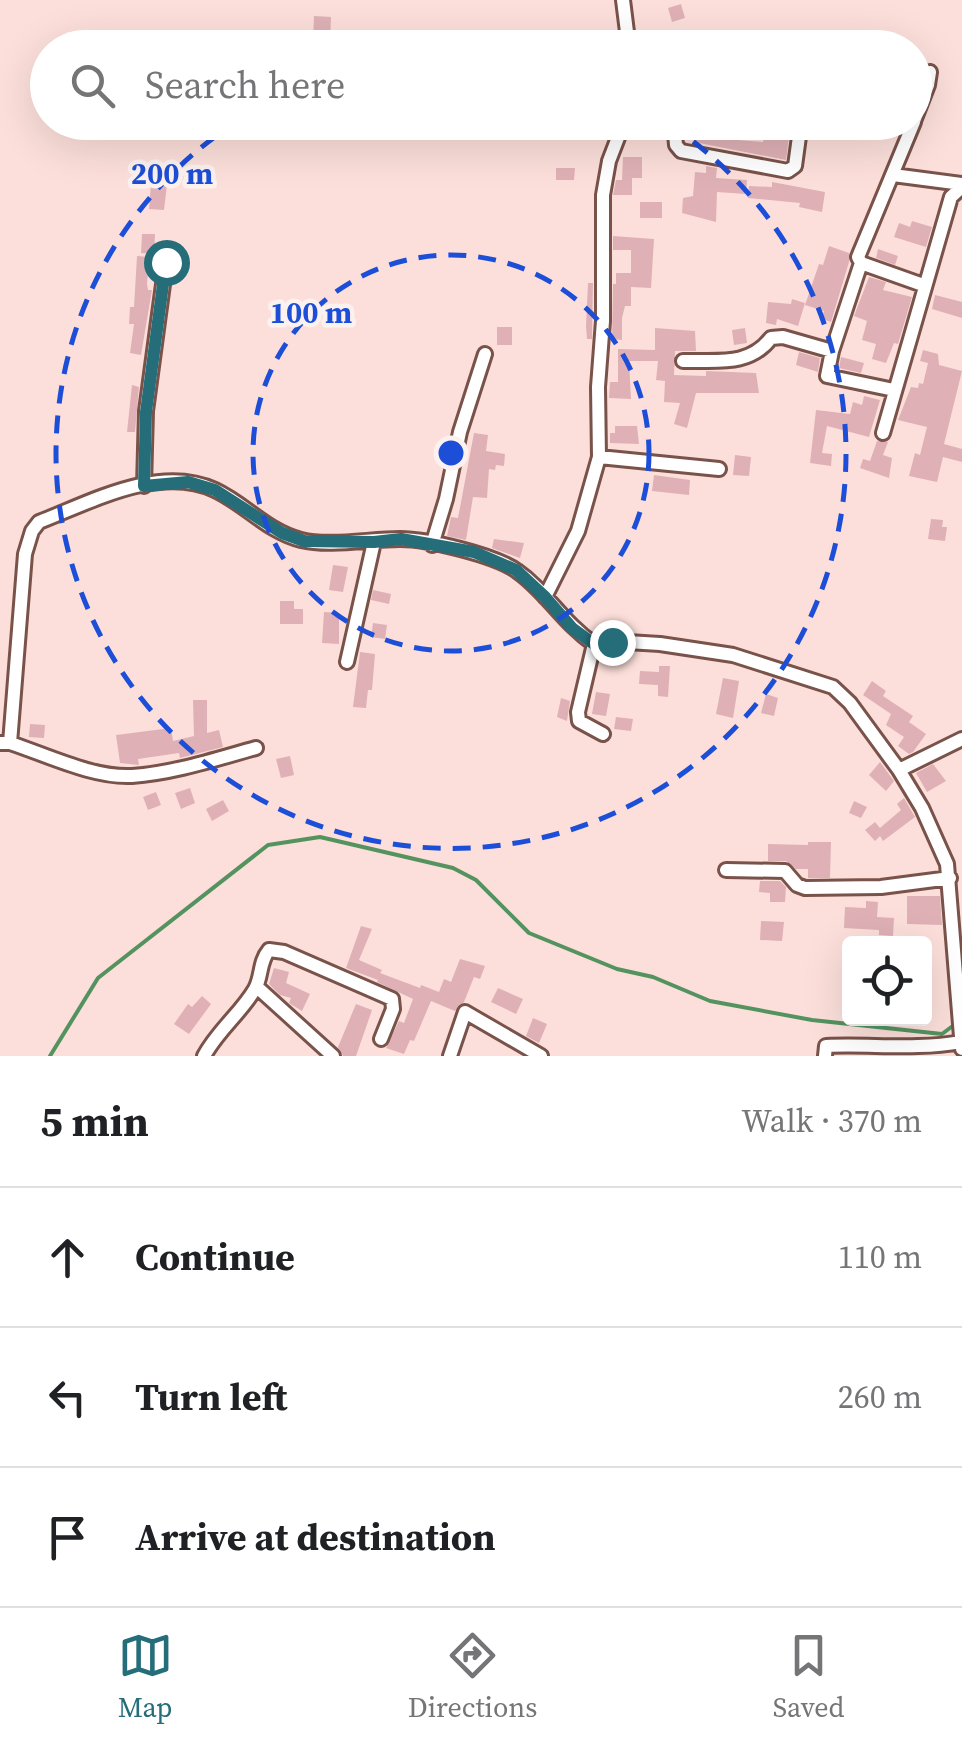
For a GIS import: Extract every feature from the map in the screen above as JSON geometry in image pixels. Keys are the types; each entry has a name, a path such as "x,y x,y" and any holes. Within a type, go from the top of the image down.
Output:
{"street":[{"path":"623,0 627,30"},
{"path":"545,597 578,531 600,456 603,195 617,140"},
{"path":"676,140 681,152 788,171 794,166 798,140"},
{"path":"907,140 858,257 861,263 924,285"},
{"path":"893,175 962,186"},
{"path":"883,433 952,197 962,186"},
{"path":"144,486 146,412 166,262"},
{"path":"861,263 825,374 894,390"},
{"path":"683,362 748,359 771,338 784,336 832,351"},
{"path":"432,544 460,432 485,354"},
{"path":"600,456 720,469"},
{"path":"256,748 200,764 130,776 93,770 5,743 25,554 32,530 39,522 122,490 188,482 215,490 282,533 304,541 401,539 474,552 516,570 572,628 594,644 660,644 733,655 834,687 899,770 922,808 950,878 961,1043 924,1049 886,1044 826,1046 825,1056"},
{"path":"347,662 374,542"},
{"path":"594,644 578,712 579,722 603,734"},
{"path":"899,770 962,739"},
{"path":"726,870 784,871 806,888 881,887 950,878"},
{"path":"204,1056 214,1038 257,987 269,950 284,952 392,999 393,1009 382,1039"},
{"path":"257,987 333,1056"},
{"path":"450,1056 465,1012 541,1056"}],"building":[{"path":"681,4 685,18 672,22 668,8"},
{"path":"314,16 331,17 330,30 313,30"},
{"path":"694,140 738,140 789,140 786,160"},
{"path":"623,157 642,157 642,178 632,178 632,195 613,195 616,180 622,180"},
{"path":"706,166 717,168 716,178 747,180 746,194 717,192 716,222 682,213 683,198 693,196 695,172 706,173"},
{"path":"556,168 575,168 574,180 556,180"},
{"path":"772,182 825,192 822,212 799,207 800,203 748,198 749,186 772,187"},
{"path":"151,184 167,185 164,210 149,209"},
{"path":"640,202 662,202 662,218 640,218"},
{"path":"912,221 932,227 926,247 894,237 899,223 910,227"},
{"path":"142,234 155,234 154,254 141,253"},
{"path":"613,236 654,239 651,288 631,287 631,306 625,306 622,318 622,340 612,339 613,284 616,273 631,273 631,250 613,250"},
{"path":"829,246 849,253 831,322 822,319 824,311 805,305"},
{"path":"878,249 898,256 895,265 876,258"},
{"path":"137,256 149,257 147,284 148,290 152,290 141,355 130,353 134,324 129,324 130,307 134,307"},
{"path":"869,277 886,282 883,290 912,297 898,344 894,343 886,363 872,359 876,344 862,340 867,321 854,316"},
{"path":"588,283 593,283 592,339 587,339 586,326"},
{"path":"935,295 962,302 962,318 932,309"},
{"path":"792,299 805,303 798,326 777,319 776,325 766,323 768,302 791,304"},
{"path":"497,327 512,327 512,345 497,345"},
{"path":"655,328 695,331 696,351 675,351 674,375 706,376 706,371 756,373 759,393 696,393 687,428 674,424 680,403 664,402 665,381 656,380 658,361 629,361 631,399 609,398 610,382 618,382 618,349 655,350"},
{"path":"745,328 747,343 734,345 732,330"},
{"path":"923,350 938,354 939,365 962,371 944,444 962,449 962,462 943,457 937,482 909,476 915,453 920,455 927,427 898,420 911,387 923,384 928,363 920,361"},
{"path":"799,352 820,358 818,372 796,365"},
{"path":"841,357 864,363 861,373 839,368"},
{"path":"132,385 139,387 135,432 127,432"},
{"path":"864,396 880,400 869,437 827,426 822,453 832,454 831,466 810,463 816,410 850,414 853,402 862,405"},
{"path":"615,426 637,426 639,444 610,443"},
{"path":"474,433 488,435 486,451 505,454 504,466 489,469 487,498 473,497 466,540 447,536 451,517 458,518"},
{"path":"877,441 888,442 883,455 892,458 889,478 860,468 863,459 870,461"},
{"path":"735,455 751,457 749,476 733,475"},
{"path":"654,475 690,480 689,495 652,491"},
{"path":"931,519 943,520 942,527 947,527 945,541 928,539"},
{"path":"494,539 524,543 520,558 492,548"},
{"path":"333,565 348,567 343,592 329,590"},
{"path":"373,590 391,594 389,604 371,600"},
{"path":"280,601 294,601 294,609 303,609 303,624 280,624"},
{"path":"324,612 339,613 339,644 322,643"},
{"path":"373,623 387,625 385,639 371,637"},
{"path":"360,652 375,654 366,708 353,707"},
{"path":"659,666 670,666 668,697 658,696 658,685 639,684 640,671 659,672"},
{"path":"723,678 739,681 733,718 716,714"},
{"path":"872,681 886,691 883,696 913,716 909,722 926,734 913,752 909,754 898,746 904,737 886,725 891,714 863,695"},
{"path":"596,692 610,694 606,716 592,714"},
{"path":"766,694 778,698 774,716 761,713"},
{"path":"561,698 570,701 567,721 557,717"},
{"path":"193,700 207,700 207,733 219,730 223,747 180,758 179,753 138,759 139,765 120,763 116,735 171,728 173,741 194,736"},
{"path":"616,717 633,719 631,731 614,729"},
{"path":"30,724 45,725 44,738 29,737"},
{"path":"290,756 294,775 281,778 276,759"},
{"path":"880,762 894,781 886,791 869,775"},
{"path":"933,764 946,781 927,792 916,773"},
{"path":"190,788 195,803 181,809 175,793"},
{"path":"156,792 161,805 148,810 143,797"},
{"path":"904,798 915,817 883,841 880,836 875,841 865,830 875,822 880,828 901,810 897,804"},
{"path":"223,800 229,811 212,821 206,809"},
{"path":"854,801 867,807 861,818 849,813"},
{"path":"831,842 830,878 808,878 808,869 796,869 786,861 768,861 768,844"},
{"path":"760,881 780,881 786,887 785,902 770,902 770,893 759,892"},
{"path":"907,896 940,896 942,925 907,924"},
{"path":"866,901 878,902 877,917 894,918 893,936 879,935 879,930 844,928 845,907 866,908"},
{"path":"761,921 784,922 782,941 760,940"},
{"path":"361,926 372,929 359,960 382,970 380,973 420,988 421,985 439,992 444,979 451,982 460,959 485,966 480,979 474,977 464,1002 455,1011 431,1001 414,1041 410,1040 404,1054 386,1048 399,1021 404,1023 413,999 346,968"},
{"path":"274,968 289,972 286,983 310,994 302,1011 289,1003 291,998 280,995 269,984"},
{"path":"498,988 523,999 516,1014 491,1002"},
{"path":"202,996 211,1004 189,1034 174,1024 188,1004 192,1007"},
{"path":"356,1004 372,1010 356,1056 343,1056 338,1047"},
{"path":"533,1018 547,1024 539,1043 526,1036"}],"waterway":[{"path":"50,1056 98,978 268,845 320,837 453,868 476,880 529,933 710,1001 812,1020 942,1034 954,1025"}],"route":[{"path":"166,262 146,412 144,486 188,482 215,490 282,533 304,541 401,539 474,552 516,570 572,628 594,644 612,642"}]}
